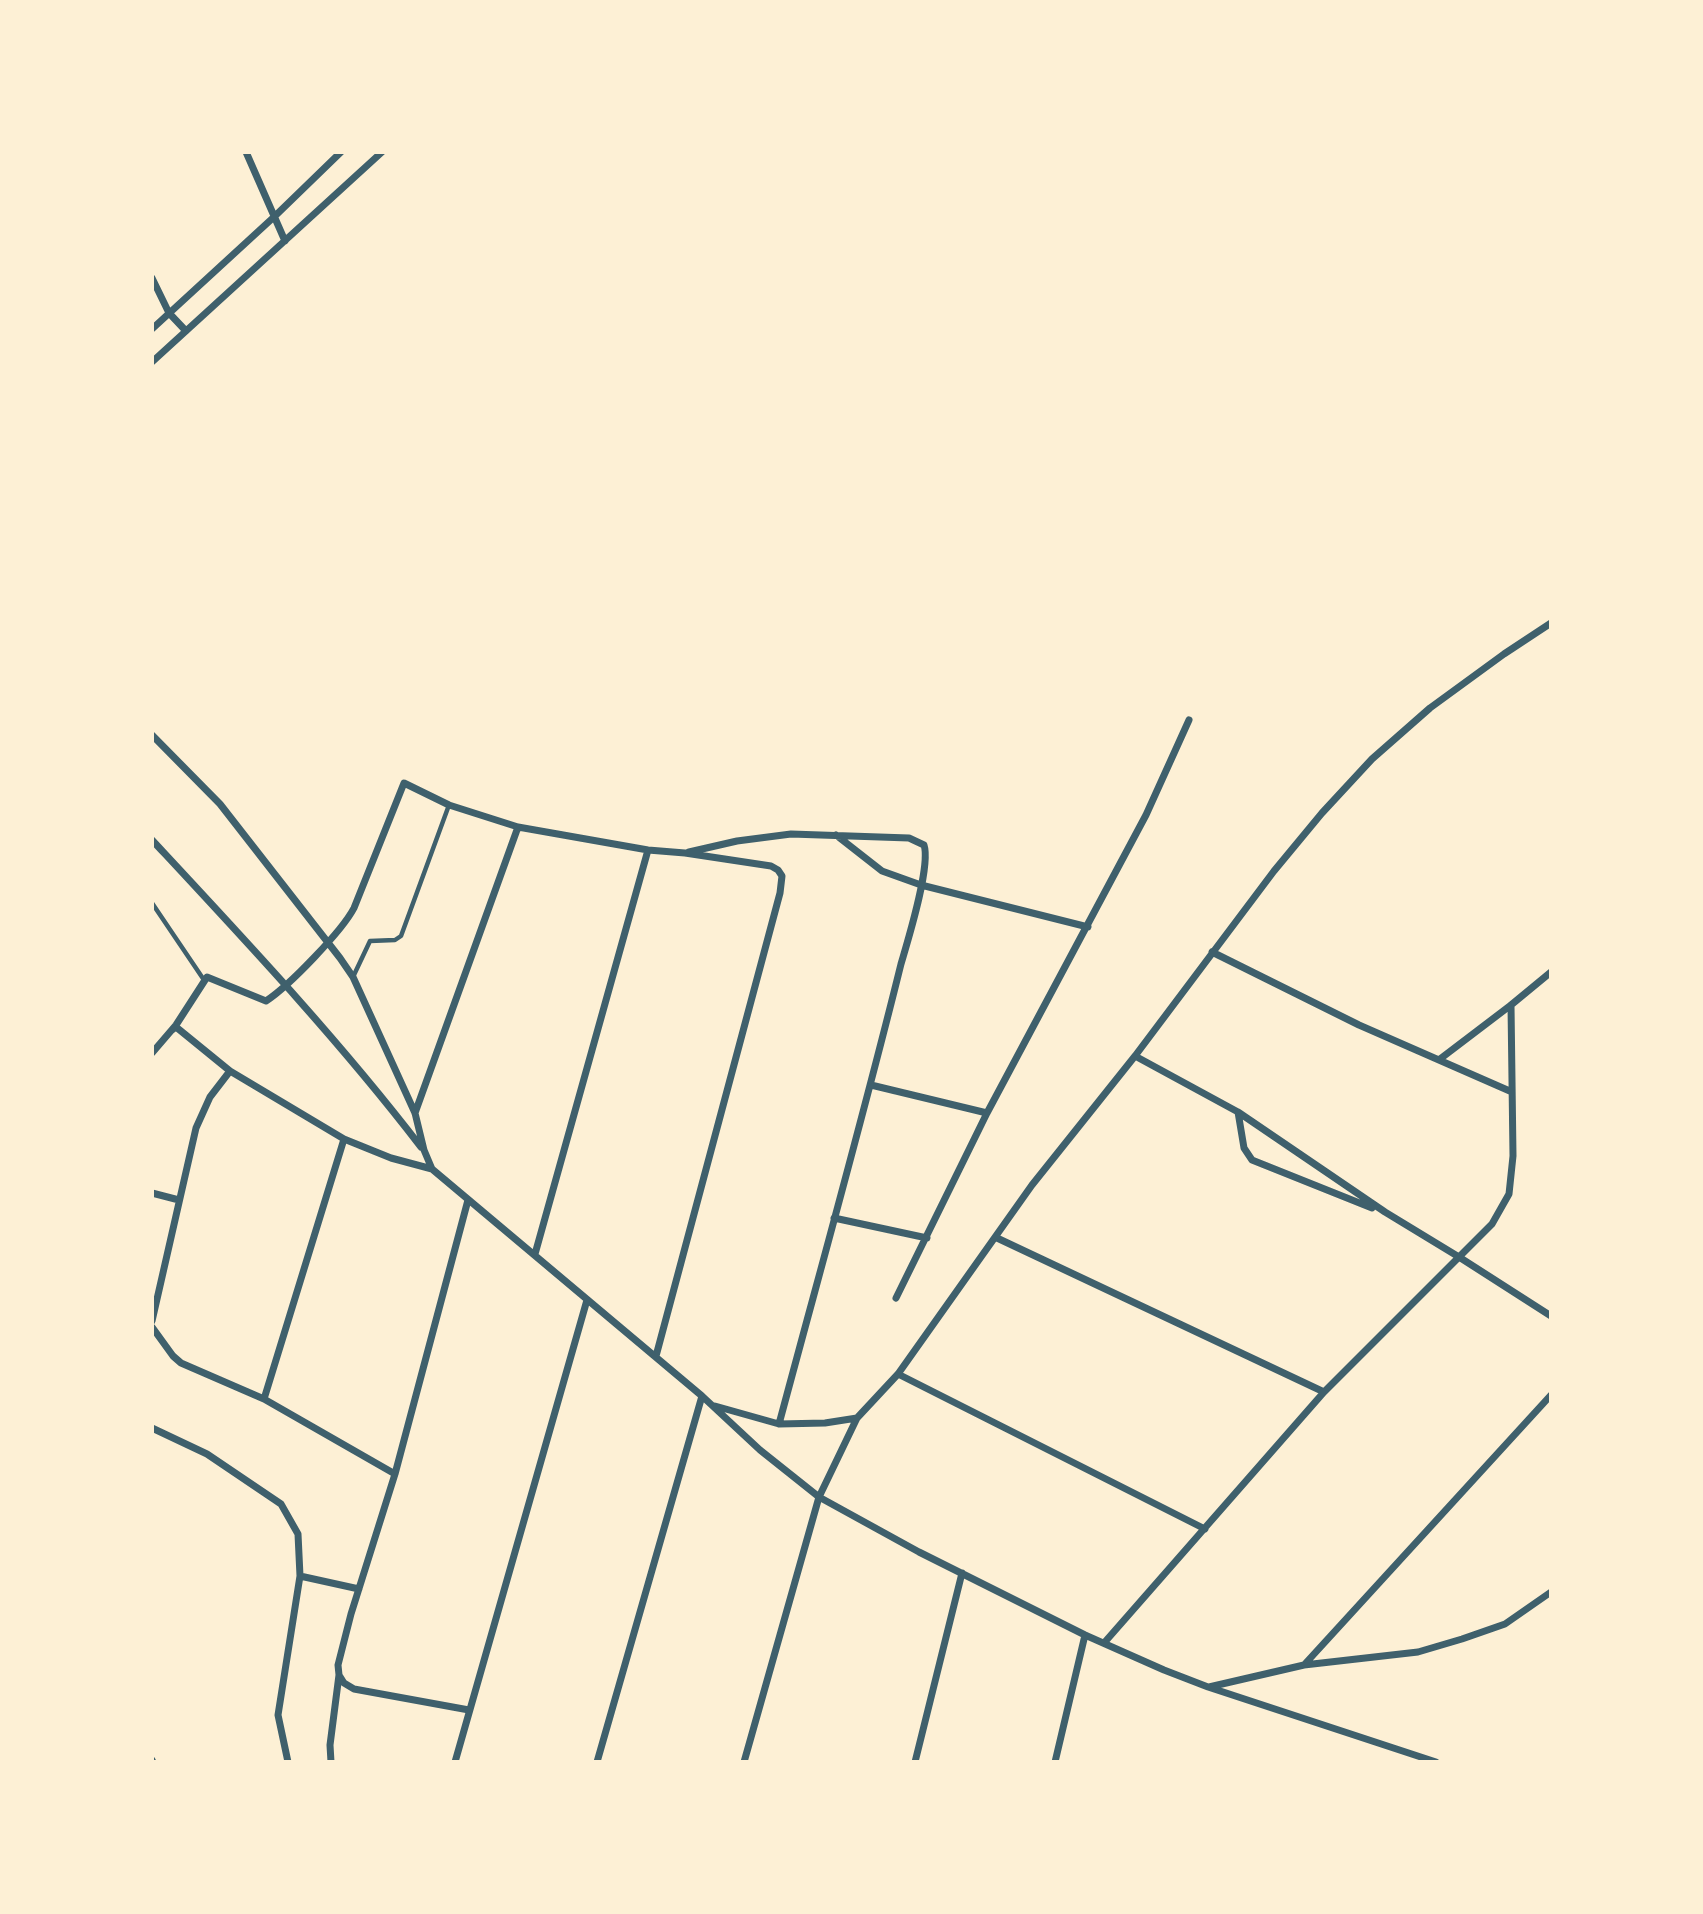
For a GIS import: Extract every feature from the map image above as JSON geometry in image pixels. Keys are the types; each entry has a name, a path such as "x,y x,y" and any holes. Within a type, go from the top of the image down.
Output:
{"street":[{"path":"246,152 285,241"},
{"path":"152,329 341,152"},
{"path":"152,362 383,152"},
{"path":"152,278 169,313 186,331"},
{"path":"744,1762 819,1497 858,1418 898,1374 1032,1185 1135,1056 1274,871 1322,813 1372,760 1430,708 1551,623"},
{"path":"897,1298 987,1113 1146,815 1189,720"},
{"path":"152,735 220,804 329,941 353,977 415,1113 424,1150 432,1169"},
{"path":"152,1053 176,1025 204,980 209,977 266,1000 329,941 354,908 404,783 449,805 518,827 648,850 771,866 778,870 782,876 780,893 656,1356"},
{"path":"415,1113 518,827"},
{"path":"836,835 882,871 921,886 1088,927"},
{"path":"685,853 737,841 778,836 836,835 909,838 925,845 926,851 921,886 872,1085 779,1424"},
{"path":"152,840 286,984 424,1150"},
{"path":"535,1254 648,850"},
{"path":"1212,953 1359,1026 1512,1092"},
{"path":"1440,1059 1551,972"},
{"path":"1104,1643 1324,1392 1492,1224 1509,1194 1513,1156 1511,1005"},
{"path":"166,1035 176,1027 230,1071 344,1139 391,1158 432,1169 656,1356 760,1450 819,1497 919,1552 1085,1636 1164,1670 1436,1762"},
{"path":"1135,1056 1238,1112 1385,1212 1551,1316"},
{"path":"152,1321 196,1128 210,1097 230,1071"},
{"path":"872,1085 987,1113"},
{"path":"1238,1112 1244,1148 1252,1160 1385,1212"},
{"path":"264,1399 344,1139"},
{"path":"152,1193 179,1200"},
{"path":"331,1762 330,1745 338,1664 395,1474 468,1200"},
{"path":"834,1218 927,1238"},
{"path":"997,1237 1324,1392"},
{"path":"455,1762 587,1300"},
{"path":"152,1327 181,1363 264,1399 395,1474"},
{"path":"898,1374 1205,1528"},
{"path":"1304,1665 1551,1395"},
{"path":"597,1762 702,1396"},
{"path":"714,1406 779,1424 825,1423 858,1418"},
{"path":"152,1428 206,1454 281,1504 298,1534 300,1576 278,1715 288,1762"},
{"path":"915,1762 962,1573"},
{"path":"300,1576 359,1589"},
{"path":"1208,1687 1304,1665 1418,1652 1505,1624 1551,1592"},
{"path":"1055,1762 1085,1636"},
{"path":"339,1675 344,1683 354,1689 468,1710"}],"lane":[{"path":"353,977 370,940 395,940 401,936 449,805"},
{"path":"152,903 204,980"}]}
